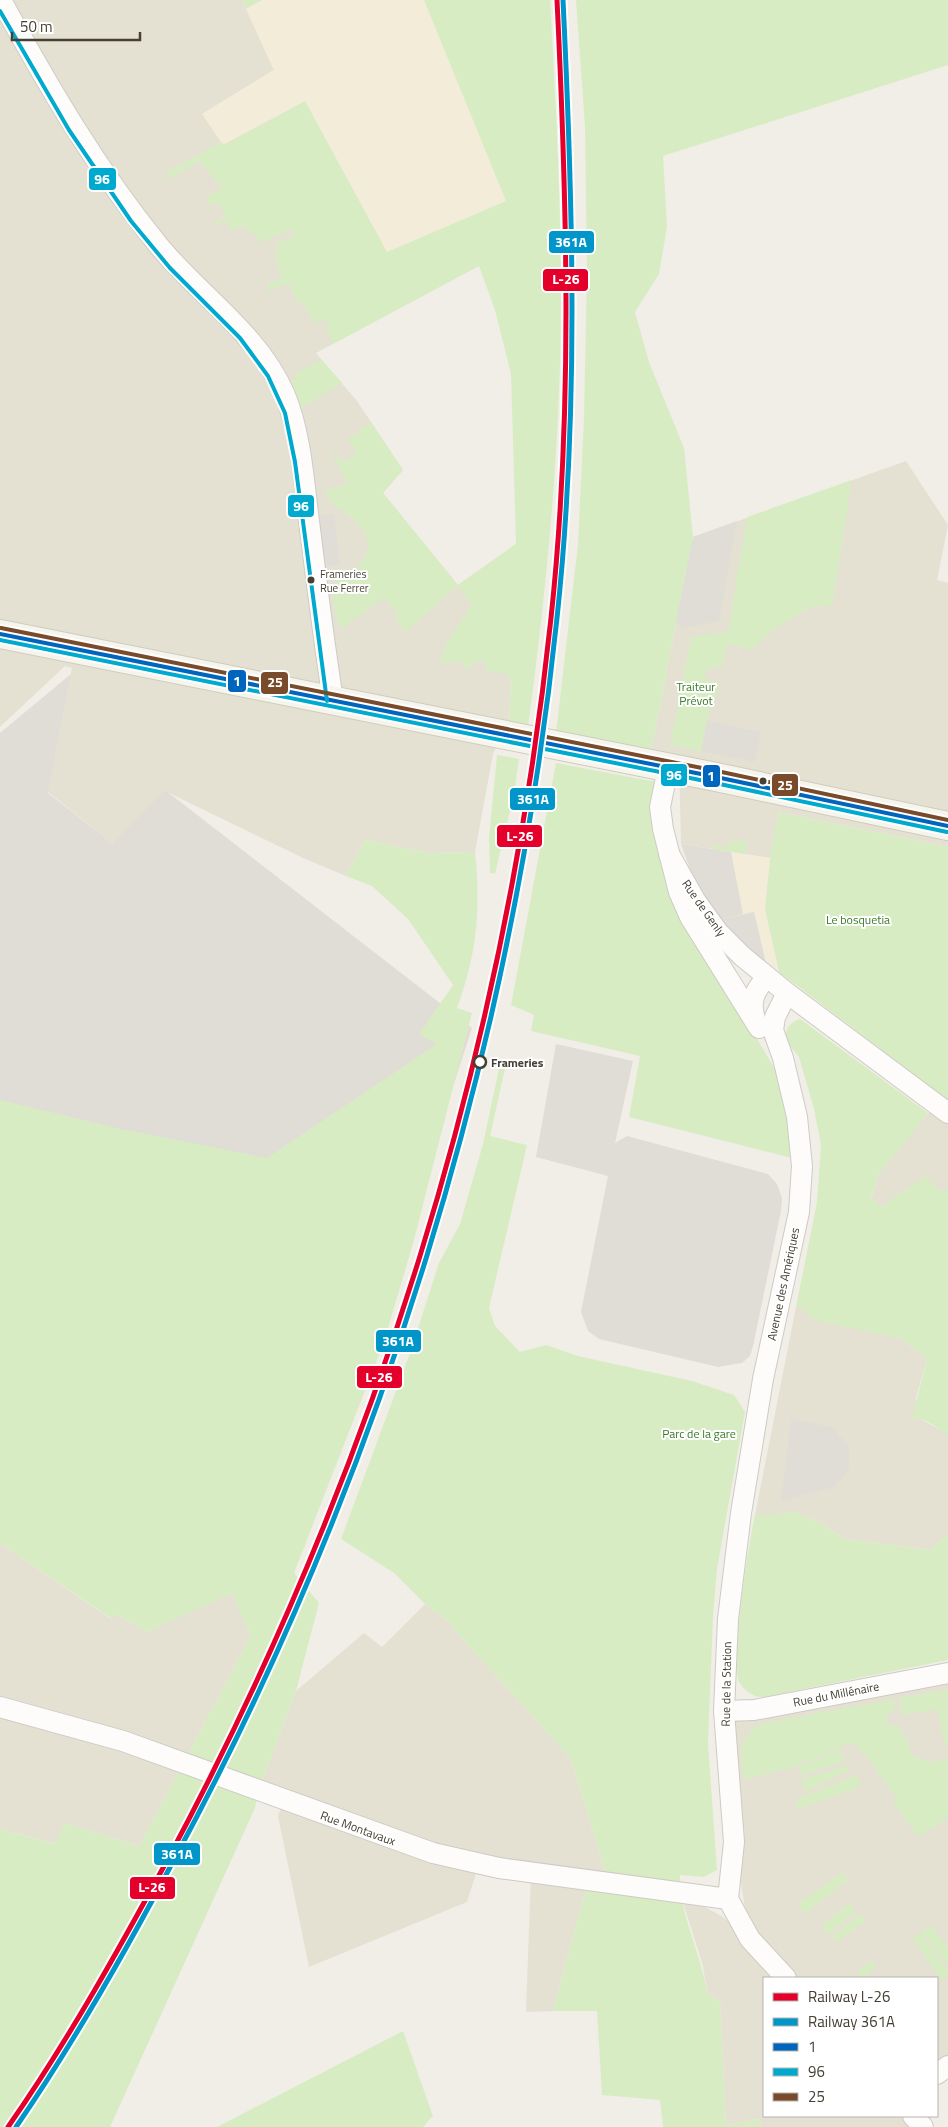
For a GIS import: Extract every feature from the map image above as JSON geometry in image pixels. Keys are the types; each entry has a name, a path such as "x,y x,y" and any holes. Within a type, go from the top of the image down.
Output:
{"main road":[{"path":"0,634 583,750 948,826"}],"street":[{"path":"1,0 57,100 110,181 162,249 246,336 279,383 291,414 301,458 333,700"},
{"path":"668,768 660,808 669,854"},
{"name":"Rue de Genly","path":"669,854 695,900 718,932 787,993 948,1113"},
{"name":"Rue de Genly","path":"669,854 679,892 690,917 759,1028"},
{"path":"767,977 753,996 752,1009 759,1028 788,1080"},
{"path":"787,993 775,1017 773,1030 788,1080"},
{"name":"Avenue des Amériques","path":"760,1402 799,1212 802,1166 797,1117 788,1080"},
{"name":"Rue de la Station","path":"728,1899 734,1842 724,1711 729,1610 741,1513 760,1402"},
{"name":"Rue du Millénaire","path":"724,1711 754,1710 948,1673"},
{"name":"Rue Montavaux","path":"0,1707 123,1741 433,1853 507,1869 728,1899"},
{"path":"728,1899 750,1939 785,1977"},
{"path":"914,2117 923,2127"}],"shaded area":[{"path":"0,0 242,0 274,70 202,114 317,123 387,252 461,221 478,266 316,353 357,401 403,470 383,493 458,585 516,544 509,722 493,754 475,852 430,853 365,840 346,876 303,858 165,791 112,843 48,792 72,668 65,666 0,727"},
{"path":"262,0 424,0 506,201 387,253 305,101 223,145 202,114 274,70 246,9"},
{"path":"906,461 948,525 937,580 948,583 948,847 779,812 770,858 681,844 679,761 651,751 693,537"},
{"path":"334,514 340,565 314,568 308,517"},
{"path":"737,521 719,621 683,628 676,621 693,537"},
{"path":"71,674 48,793 112,843 165,790 472,1028 304,1548 0,1466 0,733"},
{"path":"707,721 761,732 754,762 701,751"},
{"path":"681,844 770,858 768,880 776,961 779,972 731,934 694,880"},
{"path":"681,844 731,852 743,914 718,920 694,880"},
{"path":"754,912 766,963 759,970 718,920"},
{"path":"556,1044 633,1061 615,1143 627,1136 768,1174 777,1184 782,1198 781,1211 753,1346 750,1356 742,1363 718,1367 599,1339 588,1331 581,1312 608,1176 536,1157"},
{"path":"937,1104 948,1115 948,1290 871,1199 879,1174 904,1139"},
{"path":"796,1307 886,1327 927,1359 916,1398 920,1419 943,1431 948,1438 948,1534 931,1550 845,1539 819,1522 792,1511 775,1515 755,1515"},
{"path":"791,1419 832,1427 849,1447 849,1469 834,1487 781,1501"},
{"path":"0,1543 111,1619 116,1614 147,1632 232,1592 251,1636 139,1846 65,1823 56,1844 0,1829"},
{"path":"425,1604 445,1619 571,1759 609,1884 588,1882 553,2011 526,2012 531,1873 479,1864 467,1902 309,1967 278,1816 283,1801 258,1791 296,1691 364,1633 382,1647"},
{"path":"948,1673 948,2066 938,2073 938,1977 763,1977 763,2117 914,2117 923,2127 762,2127 759,2119 726,2125 720,2002 707,1992 703,1966 680,1893 721,1916 750,1938 734,1842 724,1711"}],"green space":[{"path":"242,0 262,0 246,9"},
{"path":"424,0 550,0 560,208 560,363 550,533 528,727 509,722 511,678 506,677 506,673 486,671 487,665 484,661 473,662 471,669 465,669 465,662 440,663 446,644 472,605 458,586 405,632 395,619 399,615 383,598 341,629 337,621 334,600 334,585 362,561 368,545 366,536 359,526 331,501 324,491 348,484 330,449 334,455 345,462 357,453 348,440 371,422 403,470 383,493 458,585 516,544 511,374 495,310 479,266 333,344 326,330 329,328 324,319 314,323 302,301 297,303 289,283 269,291 266,284 280,280 280,271 276,265 278,263 274,254 278,252 275,244 295,235 291,229 259,243 253,231 247,233 245,226 232,231 225,220 215,225 213,223 225,216 221,205 211,205 205,198 222,188 199,161 170,179 165,173 221,142 224,145 305,101 387,252 506,201"},
{"path":"576,0 948,0 948,65 663,156 667,227 659,274 635,312 649,362 684,448 693,537 651,751 556,733 578,544 584,417 587,272 585,127"},
{"path":"322,360 342,383 301,408 290,382 296,379 294,374"},
{"name":"Traiteur Prévot","path":"852,480 832,605 810,607 773,630 752,649 727,644 722,669 714,666 705,672 705,678 712,683 719,681 716,698 712,697 701,751 670,745 691,637 728,632 747,517"},
{"path":"497,755 519,759 514,794 495,874 490,873 489,838"},
{"path":"556,763 656,782 652,810 753,1032 779,1076 796,1159 629,1117 640,1056 531,1031 534,1015 511,1005"},
{"name":"Le bosquetia","path":"779,812 948,847 948,1100 779,972 765,909 771,850"},
{"path":"733,839 748,842 745,854 713,849 713,845 727,847 728,843 733,843"},
{"path":"365,840 430,853 475,852 478,893 476,931 469,969 457,1008 472,1013 414,1240 384,1342 294,1573 319,1603 296,1691 258,1791 255,1808 110,2127 0,2127 0,1829 55,1844 65,1823 139,1846 251,1636 232,1593 147,1632 116,1614 112,1619 0,1543 0,1100 112,1127 267,1158 437,1044 419,1034 453,985 408,919 372,886 346,876"},
{"path":"800,1019 928,1113 879,1174 871,1198 881,1207 925,1176 939,1191 948,1188 948,1438 932,1424 912,1418 927,1359 900,1338 814,1320 802,1309 796,1307 817,1202 821,1145 814,1109 799,1057 785,1040 789,1026"},
{"name":"Parc de la gare","path":"500,1064 506,1064 490,1136 527,1145 489,1308 495,1326 520,1352 546,1345 578,1356 692,1381 734,1395 745,1412 717,1569 713,1616 708,1744 717,1870 704,1877 680,1875 683,1904 707,1992 720,2002 726,2125 759,2119 762,2127 663,2127 660,2100 602,2095 597,2011 553,2011 588,1882 609,1884 571,1759 445,1619 425,1604 394,1573 341,1539 409,1356 439,1263 460,1224 483,1144"},
{"path":"792,1511 819,1522 845,1539 931,1550 948,1534 948,1660 764,1697 753,1695 744,1688 739,1682 737,1651 745,1574 755,1515 775,1515"},
{"path":"948,1690 948,1747 945,1747 938,1709 902,1715 899,1698 941,1691 942,1695 942,1691"},
{"path":"894,1699 894,1711 886,1714 888,1726 897,1726 904,1734 913,1756 930,1762 948,1759 948,1818 918,1837 893,1802 897,1799 867,1757 853,1742 796,1766 744,1780 742,1749 747,1736 759,1724"},
{"path":"840,1749 845,1761 801,1775 799,1767"},
{"path":"847,1766 848,1771 805,1792 801,1779"},
{"path":"856,1775 861,1787 798,1809 796,1800"},
{"path":"843,1872 848,1880 805,1914 798,1904"},
{"path":"849,1903 856,1911 828,1935 821,1926"},
{"path":"860,1914 866,1921 838,1942 832,1936"},
{"path":"931,1925 948,1948 948,1966 921,1932"},
{"path":"920,1933 948,1971 948,1977 942,1981 912,1938"},
{"path":"871,1960 876,1966 864,1977 857,1972"},
{"path":"403,2031 433,2116 423,2127 217,2127"}],"rail line":[{"name":"L-26","path":"8,2127 72,2028 112,1960 169,1857 243,1711 309,1562 368,1410 420,1256 464,1099 501,941 530,780 551,618 558,541 563,464 566,309 557,0"},
{"name":"361A","path":"16,2127 100,1994 176,1856 250,1711 316,1562 375,1410 427,1256 471,1099 507,940 536,780 557,618 564,541 569,464 572,309 563,0"}],"transit line":[{"name":"96","path":"0,11 69,130 131,221 170,268 240,338 268,376 285,413 295,462 327,701"},
{"name":"25","path":"1,628 717,771 948,820"},
{"name":"1","path":"0,634 716,777 948,826"},
{"name":"96","path":"0,640 715,783 947,832"}],"place":[{"name":"Frameries Rue Ferrer","path":"311,580"},
{"name":"Frameries","path":"480,1062"}]}
